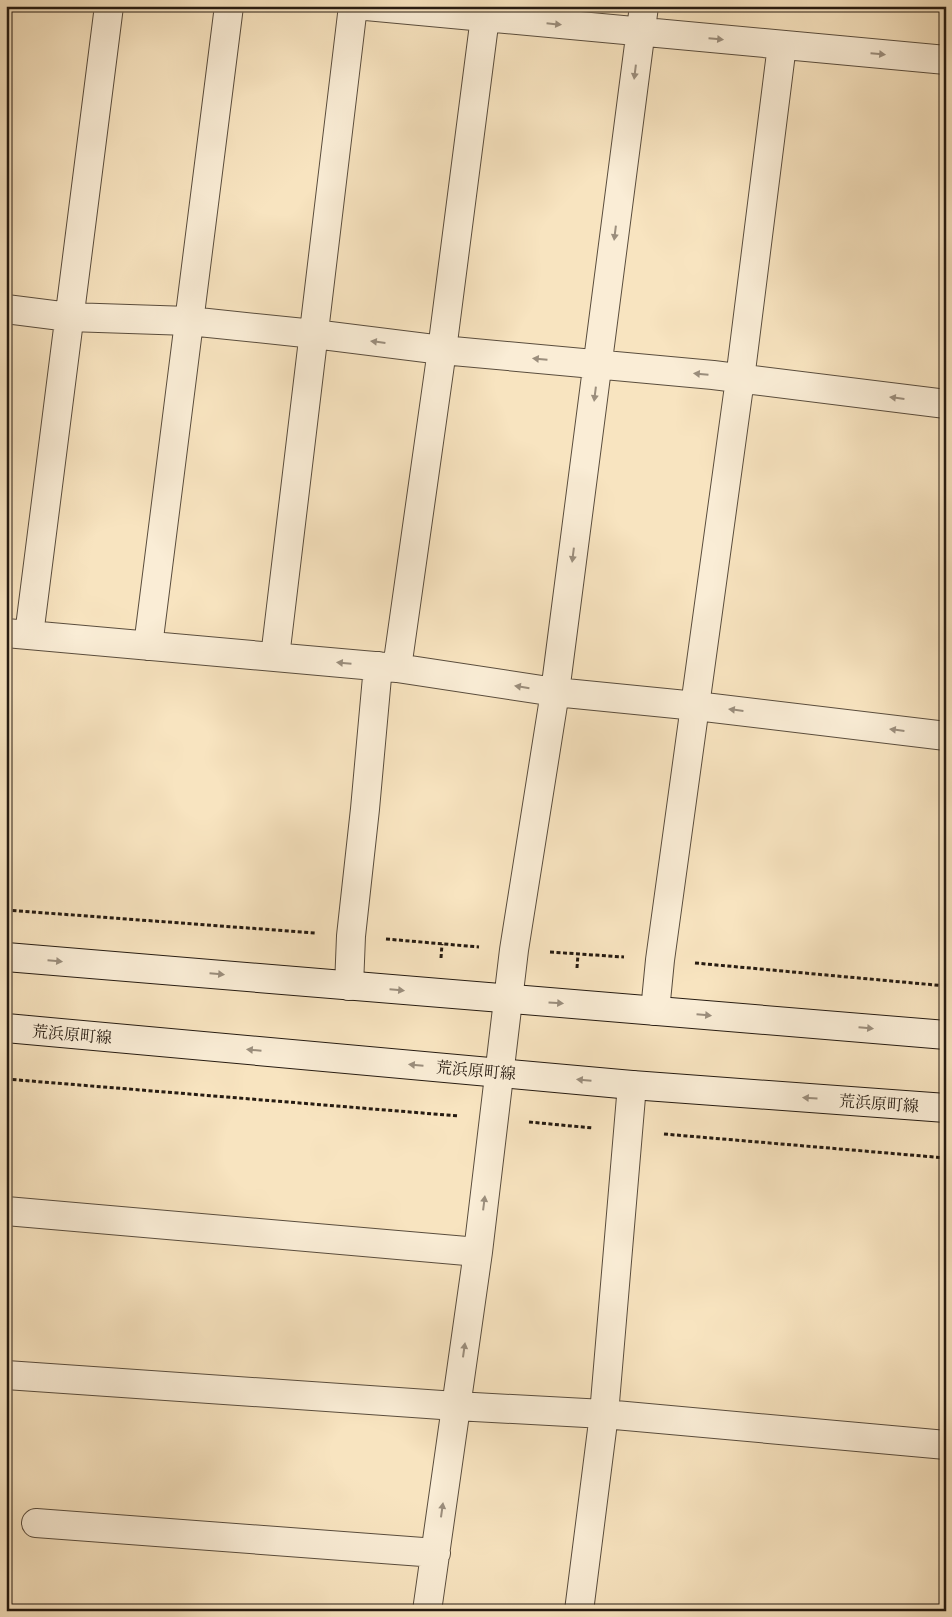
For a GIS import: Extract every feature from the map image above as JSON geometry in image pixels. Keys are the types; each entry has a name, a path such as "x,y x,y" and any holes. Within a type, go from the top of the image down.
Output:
{"street":[{"path":"109,6 69,317 18,634 387,667 556,692 696,706 946,736"},
{"path":"148,646 229,6"},
{"path":"275,657 353,6"},
{"path":"366,6 485,17 642,19 782,45 946,60"},
{"path":"349,986 351,936 365,809 387,667 442,350 485,17"},
{"path":"428,1611 478,1252 507,999 556,692 642,19"},
{"path":"656,1011 660,960 740,379 782,45"},
{"path":"6,310 69,317 189,321 442,350 740,379 946,404"},
{"path":"6,957 946,1035"},
{"name":"荒浜原町線","path":"6,1028 632,1084 946,1108"},
{"path":"579,1611 604,1414 630,1131 632,1084"},
{"path":"6,1212 478,1252"},
{"path":"6,1375 456,1406 604,1414 946,1445"},
{"path":"36,1523 436,1553"}],"path":[{"path":"577,969 578,954"},
{"path":"6,1079 463,1117"},
{"path":"526,1122 946,1158"}]}
